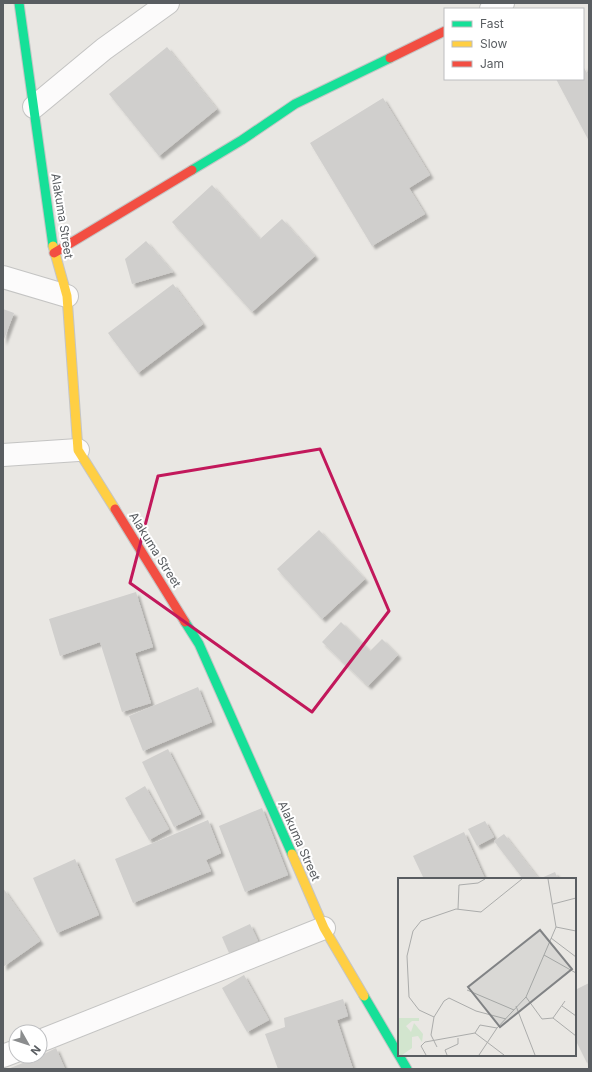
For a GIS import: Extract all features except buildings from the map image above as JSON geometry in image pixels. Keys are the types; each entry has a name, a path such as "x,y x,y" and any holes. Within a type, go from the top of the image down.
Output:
{"street":[{"name":"Alakuma Street","path":"19,3 54,254 67,296 78,450 199,644 324,928 398,1054"},
{"path":"34,107 104,49 168,3"},
{"path":"493,8 503,3"},
{"path":"54,254 242,140 295,104 444,31"},
{"path":"3,277 67,296"},
{"path":"3,455 78,450"},
{"path":"48,1038 324,928"},
{"name":"Alakuma Street","path":"399,1056 407,1069"}],"highlighted area":[{"path":"320,449 389,611 312,712 130,583 158,476"}],"traffic: fast":[{"path":"19,3 53,246"},
{"path":"192,170 242,140 295,104 390,58"},
{"path":"185,622 199,644 292,854"},
{"path":"364,996 398,1054"},
{"path":"399,1056 407,1069"}],"traffic: slow":[{"path":"53,246 67,296 78,450 115,509"},
{"path":"292,854 324,928 364,996"}],"traffic: jam":[{"path":"390,58 444,31"},
{"path":"54,253 192,170"},
{"path":"115,509 185,622"}]}
